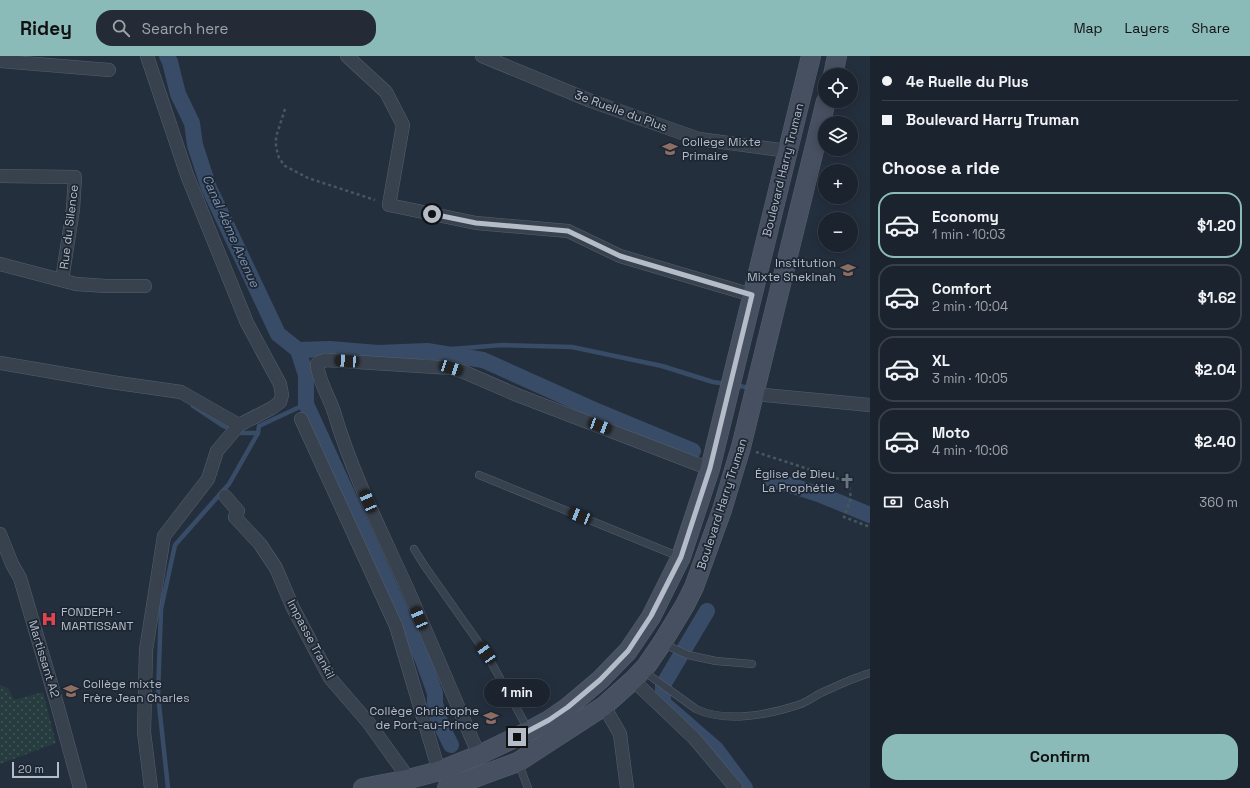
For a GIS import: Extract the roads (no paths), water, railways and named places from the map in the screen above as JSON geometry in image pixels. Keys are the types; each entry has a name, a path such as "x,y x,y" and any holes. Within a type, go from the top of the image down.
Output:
{"main road":[{"name":"Boulevard Harry Truman","path":"363,788 409,779 439,771 479,755 530,731 549,720 568,707 600,680 628,651 651,616 681,557 710,468 811,56"},
{"path":"834,68 837,56"},
{"name":"Boulevard Harry Truman","path":"447,788 518,762 604,706 638,675 662,643 685,605 694,587 722,510 741,447 824,108"}],"street":[{"path":"147,56 187,174 244,316 280,384 282,395 280,402 272,408 239,425 217,451 208,479 164,536 146,650 144,732 151,788"},
{"path":"347,56 386,92 403,125 389,204 476,223 568,231 620,256 752,295"},
{"name":"3e Ruelle du Plus","path":"482,56 591,101 699,139 788,151"},
{"path":"0,61 39,63 109,70"},
{"name":"Rue du Silence","path":"0,176 75,177 73,209 62,280"},
{"path":"0,264 76,284 145,286"},
{"path":"479,755 343,443 317,364 326,360 451,368 464,372 517,395 710,468"},
{"path":"0,363 180,392 239,425"},
{"path":"754,394 870,406"},
{"path":"301,419 396,626 439,771"},
{"name":"Impasse Trankil","path":"225,496 238,511 234,517 260,544 276,568 293,608 330,678 368,722 409,779"},
{"name":"Martissant A2","path":"0,534 6,564 20,578 80,788"},
{"path":"638,675 736,788"},
{"path":"604,706 620,734 627,788"}],"lane":[{"path":"479,475 681,557"},
{"path":"414,549 486,653 530,731"},
{"path":"662,643 688,655 716,661 752,664"},
{"path":"638,675 705,713 718,716 741,716 766,713 798,705 854,677 870,673"},
{"path":"518,762 528,788"}],"waterway":[{"name":"Canal 4ème Avenue","path":"167,56 170,62 178,94 192,123 195,145 209,188 278,334 298,350 330,349 378,353 427,351 483,360 599,412 693,451"},
{"path":"427,351 502,345 572,347 662,366 713,382 727,384"},
{"name":"Canal 4ème Avenue","path":"298,350 306,375 306,404 423,660 435,693 435,703 441,725 451,745"},
{"path":"734,385 750,388"},
{"path":"168,788 158,695 161,609 175,545 229,484 258,433 259,426 306,404"},
{"path":"193,406 223,426 241,433 258,433"},
{"path":"771,479 821,495 870,515"},
{"path":"707,611 663,685 663,703 716,749 745,788"}],"place":[{"name":"College Mixte Primaire","path":"670,149"},
{"name":"Institution Mixte Shekinah","path":"848,270"},
{"name":"Église de Dieu La Prophétie","path":"847,481"},
{"name":"FONDEPH - MARTISSANT","path":"49,619"},
{"name":"Collège mixte Frère Jean Charles","path":"71,691"},
{"name":"Collège Christophe de Port-au-Prince","path":"491,718"}]}
